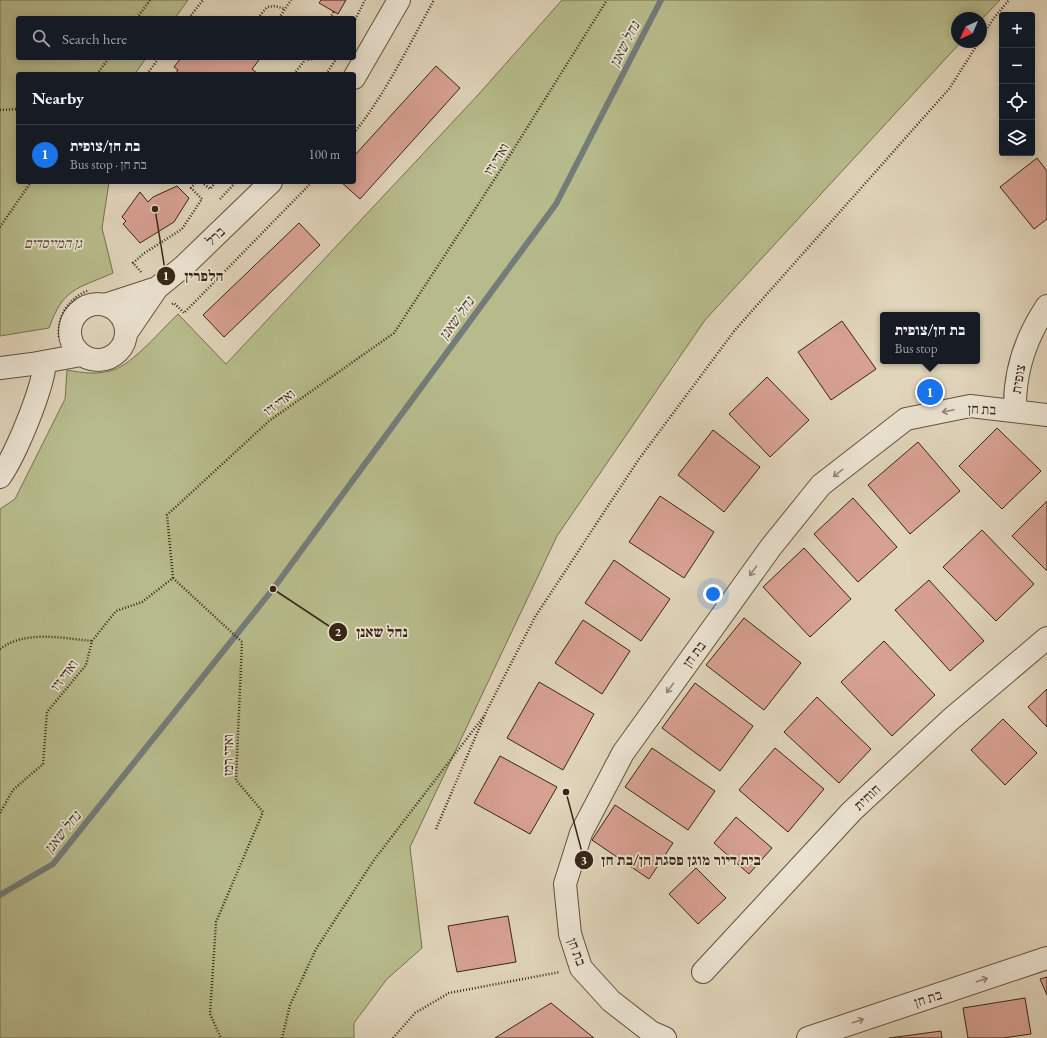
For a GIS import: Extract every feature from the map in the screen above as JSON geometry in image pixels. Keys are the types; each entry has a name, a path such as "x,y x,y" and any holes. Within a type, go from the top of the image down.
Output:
{"street":[{"path":"356,75 399,0"},
{"name":"ברל","path":"157,288 184,266 270,184"},
{"path":"86,361 75,349 69,333 74,316 87,306 96,304 105,305 157,288"},
{"path":"131,341 157,288"},
{"path":"105,305 120,314 131,341"},
{"name":"צופית","path":"1014,411 1018,366 1038,319 1047,306"},
{"path":"0,368 45,362 107,359 121,348 126,339 131,341"},
{"path":"0,477 13,454 39,390 45,362"},
{"name":"בת חן","path":"665,1038 651,1032 611,1001 581,968 570,934 564,884 581,833 623,753 770,547 821,486 906,419 970,406 1047,415"},
{"name":"חוחית","path":"703,972 852,811 950,720 1047,638"},
{"name":"בת חן","path":"808,1038 1047,958"}],"path":[{"path":"138,16 150,0"},
{"path":"191,16 203,0"},
{"path":"280,16 291,0"},
{"path":"356,18 365,0"},
{"path":"356,131 367,117 385,87 434,0"},
{"name":"ואדי זיו","path":"0,813 13,790 43,764 47,712 86,665 92,641 116,611 142,602 173,578 167,515 269,421 394,333 500,171 607,0"},
{"path":"987,29 994,18 1010,0"},
{"path":"260,16 267,7 280,6 285,9"},
{"path":"331,16 334,11"},
{"path":"436,829 486,712 535,617 639,458 735,330 949,89 975,48"},
{"path":"98,72 107,60"},
{"path":"148,72 158,60"},
{"path":"296,72 305,60"},
{"path":"327,72 335,60"},
{"path":"0,110 16,109"},
{"path":"0,227 30,184"},
{"path":"142,272 133,263 143,254 182,229 202,199 191,188 194,184"},
{"path":"204,184 210,189 214,184"},
{"path":"169,308 174,303 184,313 310,184"},
{"path":"86,361 111,366 119,362 131,341"},
{"name":"ואדי רמז","path":"173,578 242,642 236,780 263,812 216,922 210,1014 221,1038"},
{"path":"0,649 8,643 26,637 65,638 92,641"},
{"path":"282,1038 290,1005 316,949 374,860 486,712"},
{"path":"393,1038 415,1013 449,993 581,968"}],"green space":[{"name":"גן המייסדים","path":"0,0 188,0 176,16 16,16 16,60 145,60 136,72 16,72 16,184 109,184 102,228 113,273 81,287 66,297 54,315 49,328 0,336"},
{"path":"562,0 1000,0 987,14 987,12 951,12 951,48 955,48 705,320 557,536 410,847 422,948 387,979 354,1023 354,1038 0,1038 0,509 15,499 65,399 67,370 84,373 96,373 108,372 121,366 138,354 178,314 226,364 478,95"}],"building":[{"path":"321,0 346,0 338,14 319,3"},
{"path":"179,60 259,60 252,69 256,72 176,72 178,70 174,67"},
{"path":"436,66 460,88 360,199 343,184 356,184 356,154"},
{"path":"1037,158 1047,171 1047,219 1034,229 1000,187"},
{"path":"177,186 189,198 174,222 140,243 123,224 126,221 122,217 140,192 148,202 153,197"},
{"path":"299,223 320,245 224,337 203,315"},
{"path":"842,321 876,369 831,400 798,352"},
{"path":"767,377 809,420 770,457 729,414"},
{"path":"997,428 1041,471 1002,509 959,466"},
{"path":"713,430 760,467 724,512 678,475"},
{"path":"918,442 960,491 910,534 868,485"},
{"path":"660,496 714,532 684,578 629,542"},
{"path":"853,498 897,547 858,582 814,534"},
{"path":"1047,501 1047,571 1012,536"},
{"path":"982,530 1034,584 996,621 943,567"},
{"path":"804,548 851,599 810,637 763,587"},
{"path":"614,560 670,599 641,641 585,603"},
{"path":"929,580 984,641 950,671 895,610"},
{"path":"744,618 801,663 764,710 706,665"},
{"path":"583,620 630,651 602,694 555,663"},
{"path":"884,641 935,695 892,736 841,682"},
{"path":"539,682 594,714 563,770 507,738"},
{"path":"695,683 753,726 720,771 662,728"},
{"path":"1047,689 1047,727 1028,707"},
{"path":"817,697 871,749 839,783 784,732"},
{"path":"1003,719 1037,753 1005,785 971,750"},
{"path":"652,748 715,791 688,830 625,787"},
{"path":"775,748 824,789 788,832 739,790"},
{"path":"500,756 557,787 530,834 474,803"},
{"path":"615,805 673,843 649,879 592,840"},
{"path":"736,817 772,848 749,874 714,843"},
{"path":"696,868 726,898 698,924 669,894"},
{"path":"508,916 516,962 457,972 448,926"},
{"path":"1047,977 1047,995 1040,979"},
{"path":"1025,998 1031,1034 1003,1038 968,1038 963,1008"},
{"path":"551,1003 594,1038 495,1038"},
{"path":"941,1031 942,1038 889,1038"}],"waterway":[{"name":"נחל שאנן","path":"0,895 53,864 273,589 556,204 661,0"}],"place":[{"name":"הלפרין","path":"155,209"},
{"name":"בת חן/צופית","path":"930,392"},
{"name":"נחל שאנן","path":"273,589"},
{"name":"בית דיור מוגן פסגת חן/בת חן","path":"566,792"}]}
